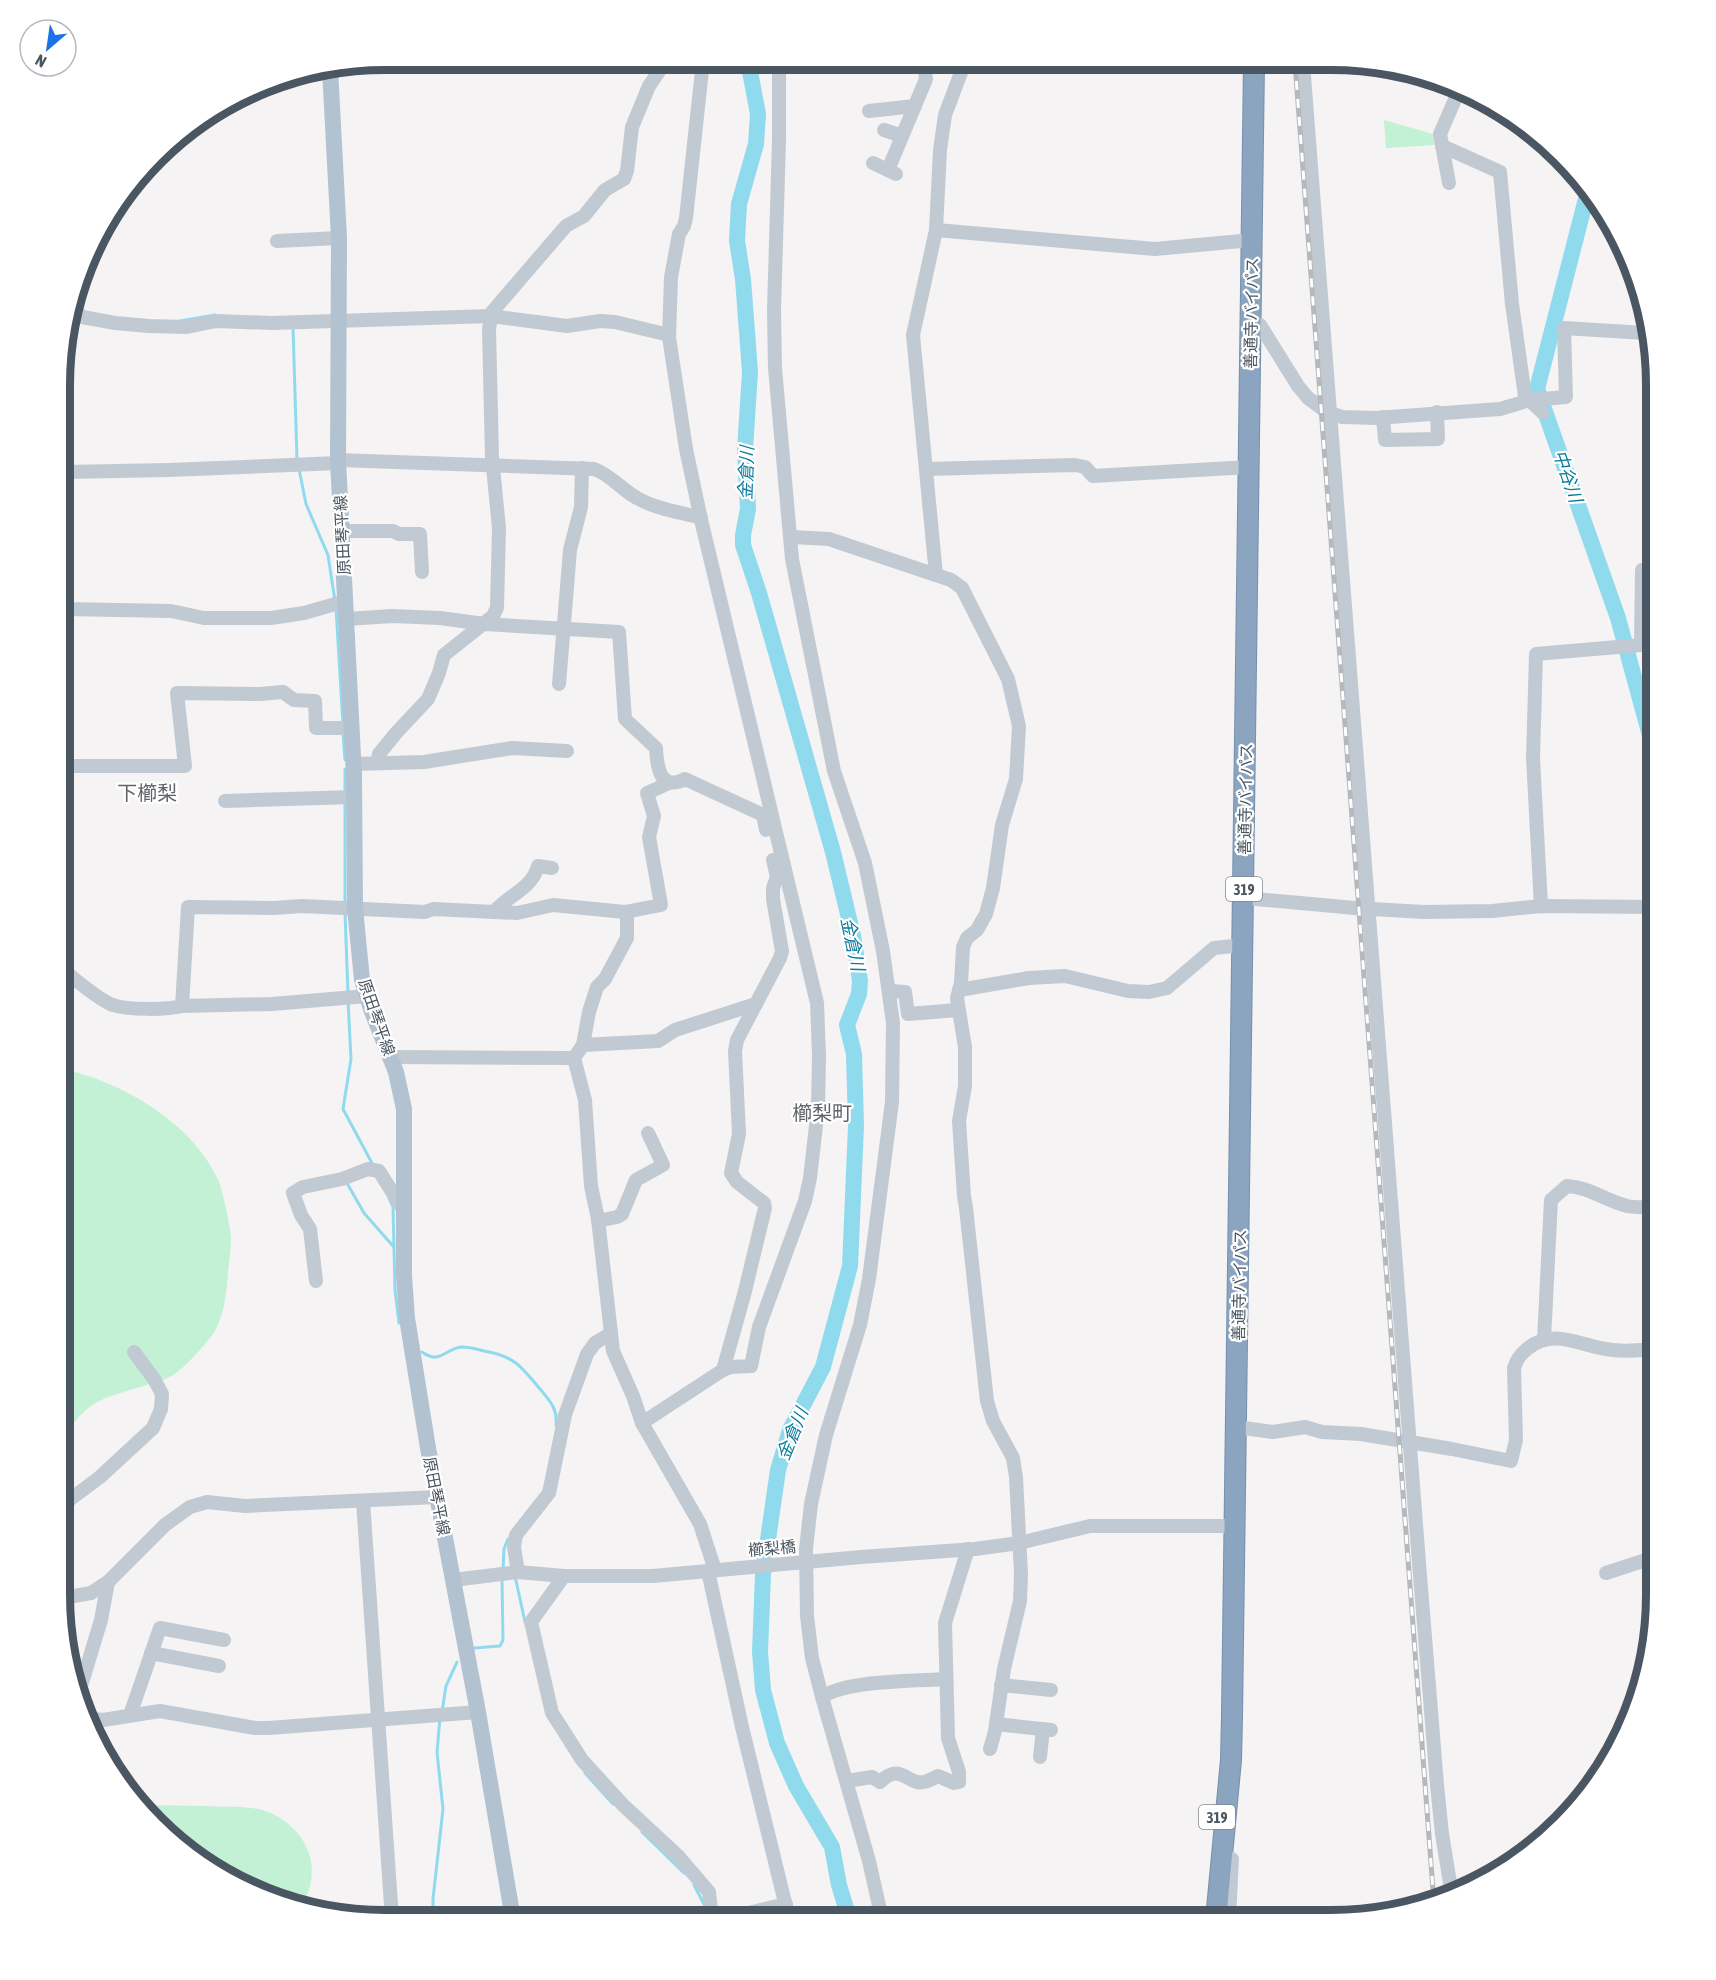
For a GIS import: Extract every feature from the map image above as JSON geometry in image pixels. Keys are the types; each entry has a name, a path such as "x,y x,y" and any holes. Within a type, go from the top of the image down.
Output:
{"highway":[{"name":"善通寺バイパス","path":"1217,1910 1231,1760 1232,1716 1254,70"},
{"name":"善通寺バイパス","path":"1205,1910 1232,1716"}],"main road":[{"name":"原田琴平線","path":"330,76 339,238 338,462 342,531 339,602 347,619 346,728 354,764 348,797 348,908 362,980 354,997 396,1072 404,1109 404,1276 407,1317 511,1910"}],"street":[{"path":"377,763 379,754 428,699 444,655 484,624 498,608 499,528 493,465 489,329 492,312 566,226 584,216 605,190 624,179 632,127 648,86 660,70"},
{"path":"702,70 686,218 679,234 671,277 669,335 686,449 781,876 773,888 773,899 782,951 737,1040 735,1051 740,1134 731,1173 737,1182 764,1203 765,1208 723,1370"},
{"path":"779,70 775,368 792,559 832,761 865,863 890,991 893,1023 892,1102 875,1237 860,1325 826,1435 811,1504 807,1562 807,1616 812,1658 869,1861 880,1910"},
{"path":"873,163 892,172 902,136 926,79 925,70"},
{"path":"936,574 913,336 936,230 940,150 945,115 962,70"},
{"path":"1304,70 1409,1442 1437,1785 1451,1886"},
{"path":"1449,183 1440,134 1456,97"},
{"path":"869,111 915,106"},
{"path":"884,129 902,136"},
{"path":"1442,146 1500,172 1512,304 1525,396 1543,413"},
{"path":"936,230 1155,249 1252,240"},
{"path":"284,237 339,238"},
{"path":"79,316 115,323 187,327 216,321 272,323 339,319 491,316 567,326 600,321 615,322 669,335"},
{"path":"1251,320 1260,325 1303,392 1314,403 1330,414 1358,418 1500,409 1530,400 1566,397 1564,328 1641,333"},
{"path":"1383,417 1386,440 1438,439 1437,412"},
{"path":"70,472 338,462 582,468 601,472 627,492 645,502 701,518"},
{"path":"927,469 1076,465 1085,467 1093,477 1249,467"},
{"path":"559,684 570,550 581,507 582,468"},
{"path":"342,531 393,531 399,534 420,534 422,572"},
{"path":"792,537 829,539 936,574 951,580 962,588 1008,679 1019,726 1016,779 1002,825 993,888 986,914 963,947 958,1010 965,1047 965,1086 959,1121 963,1196 987,1401 993,1421 1013,1458 1019,1543 1020,1601 990,1749"},
{"path":"1541,906 1533,758 1536,654 1641,645 1642,570 1646,570"},
{"path":"70,609 171,611 204,618 271,618 304,613 339,602"},
{"path":"347,619 392,616 440,618 484,624 619,632 625,719 656,748 657,765 663,778 669,783"},
{"path":"70,766 185,766 177,693 284,692 294,700 315,701 316,728 346,728"},
{"path":"354,764 423,762 512,748 567,751"},
{"path":"182,1006 188,908 302,906 425,912 433,909 517,913 553,905 625,912 661,905 649,837 654,816 647,793 685,779 763,815 816,1003 819,1055 816,1132 805,1201 759,1327 751,1366 730,1367 723,1370 642,1423"},
{"path":"225,801 256,805 303,793 348,797"},
{"path":"494,912 532,880 538,866 552,868"},
{"path":"1244,898 1424,912 1492,911 1541,906 1646,907"},
{"path":"625,912 627,938 605,979 597,987 587,1020 583,1045 574,1058 585,1100 591,1186 598,1221 610,1334 613,1351 642,1423 700,1524 712,1570 742,1727 787,1910"},
{"path":"959,990 1029,978 1065,976 1128,991 1149,992 1167,988 1214,948 1242,945"},
{"path":"70,975 111,1005 170,1009 182,1006 273,1004 354,997"},
{"path":"890,991 905,992 908,1014 958,1010"},
{"path":"583,1045 658,1041 675,1030 756,1004"},
{"path":"389,1057 574,1058"},
{"path":"598,1221 622,1214 636,1180 663,1165 648,1133"},
{"path":"316,1281 310,1229 301,1215 293,1193 303,1187 373,1170 404,1209"},
{"path":"1544,1340 1551,1200 1567,1186 1576,1186 1625,1206 1646,1208"},
{"path":"510,1573 516,1535 549,1493 565,1415 587,1354 595,1342 610,1334"},
{"path":"1236,1427 1273,1432 1305,1427 1322,1432 1361,1434 1511,1461 1516,1440 1514,1368 1517,1358 1531,1346 1557,1337 1613,1350 1646,1349"},
{"path":"70,1500 100,1477 153,1428 161,1409 162,1394 134,1352"},
{"path":"70,1595 91,1593 108,1582 165,1525 190,1507 207,1502 245,1506 437,1497"},
{"path":"363,1501 391,1910"},
{"name":"櫛梨橋","path":"453,1580 510,1573 564,1576 653,1576 740,1567 968,1550 1019,1543 1090,1526 1233,1526"},
{"path":"847,1782 872,1777 880,1782 890,1775 900,1773 920,1782 938,1776 954,1783 959,1782 959,1773 948,1738 945,1623 947,1610 968,1550"},
{"path":"1606,1573 1646,1560"},
{"path":"564,1576 531,1622 552,1713 582,1760 623,1804 679,1857 709,1892 711,1910"},
{"path":"83,1681 101,1620 108,1582"},
{"path":"130,1715 159,1628 224,1640"},
{"path":"151,1653 219,1666"},
{"path":"822,1697 831,1691 849,1687 946,1679"},
{"path":"1002,1685 1051,1690"},
{"path":"96,1719 160,1711 255,1728 478,1712"},
{"path":"996,1724 1047,1729 1040,1757"},
{"path":"1230,1910 1232,1859"},
{"path":"761,1910 786,1904"}],"green space":[{"path":"1384,120 1433,134 1435,145 1386,148"},
{"path":"70,1071 86,1075 132,1095 154,1108 192,1141 208,1161 219,1182 231,1240 223,1310 217,1327 206,1343 170,1377 104,1399 78,1418 70,1428"},
{"path":"152,1805 245,1807 278,1817 294,1829 306,1845 312,1868 305,1899 284,1893 228,1867 178,1831"}],"waterway":[{"name":"金倉川","path":"750,70 758,114 756,144 739,204 737,241 743,279 750,372 745,449 748,509 743,545 759,593 833,852 853,935 860,981 859,994 847,1025 854,1054 856,1126 850,1266 823,1367 790,1430 778,1470 763,1574 760,1652 763,1690 777,1743 796,1786 832,1847 846,1910"},
{"name":"中谷川","path":"1585,201 1537,389 1618,618 1646,721"},
{"path":"80,309 84,311"},
{"path":"180,321 215,315"},
{"path":"293,327 297,460"},
{"path":"299,469 306,504 328,555 335,601"},
{"path":"336,608 343,724"},
{"path":"343,733 345,760"},
{"path":"345,769 345,793"},
{"path":"345,802 345,904"},
{"path":"345,913 348,994"},
{"path":"348,1000 351,1059 343,1109 373,1165"},
{"path":"348,1185 364,1213 393,1246"},
{"path":"389,1198 393,1207 395,1290 399,1323"},
{"path":"422,1352 428,1356 438,1357 455,1348 464,1347 510,1359 527,1374 550,1401 556,1414 556,1425"},
{"path":"503,1570 504,1549 508,1539"},
{"path":"515,1576 525,1622"},
{"path":"474,1648 500,1646 503,1640 502,1579"},
{"path":"442,1712 446,1686 457,1662"},
{"path":"433,1910 443,1809 437,1752 440,1718"},
{"path":"585,1773 613,1804"},
{"path":"642,1832 684,1873"},
{"path":"694,1885 705,1906"}],"railway":[{"path":"1296,70 1433,1893"}],"district":[{"name":"下櫛梨","path":"147,792"},
{"name":"櫛梨町","path":"822,1112"}]}
